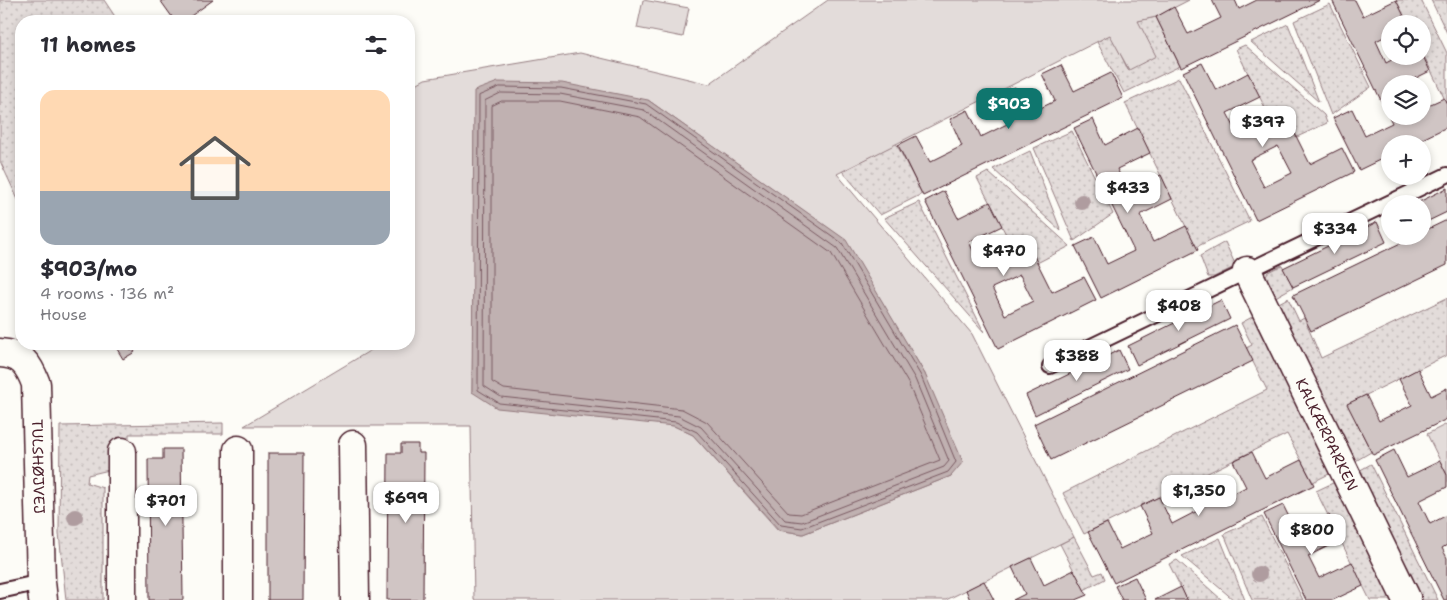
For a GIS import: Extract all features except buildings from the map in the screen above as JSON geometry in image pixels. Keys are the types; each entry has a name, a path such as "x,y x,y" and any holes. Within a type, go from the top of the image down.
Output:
{"street":[{"name":"KALKÆRPARKEN","path":"1248,271 1407,600"},
{"name":"TULSHØJVEJ","path":"0,353 10,354 29,365 36,384 42,591"},
{"path":"354,445 355,600"},
{"path":"238,450 238,600"},
{"path":"122,452 122,600"}],"lane":[{"path":"1050,366 1447,175"},
{"path":"0,591 42,591"}],"shaded area":[{"path":"0,0 104,0 114,15 15,15 15,193 0,161"},
{"path":"643,0 689,8 683,37 637,28"},
{"path":"828,0 1189,0 1156,17 1138,21 1156,56 1129,70 1110,35 837,174 972,334 1074,537 946,600 474,600 471,426 244,426 371,350 415,350 415,85 425,79 580,53 709,84","holes":["648,100 845,240 925,374 951,476 803,534 778,530 693,435 674,426 472,392 474,252"]},
{"path":"1396,0 1421,0 1428,15 1404,15"},
{"path":"1431,0 1447,0 1447,33"},
{"path":"1330,4 1371,87 1331,115 1294,21"},
{"path":"1156,17 1180,66 1124,93 1097,42 1111,34 1128,70 1138,21"},
{"path":"1431,20 1447,53 1447,104 1428,65 1431,65"},
{"path":"1288,24 1319,102 1251,42"},
{"path":"1245,45 1324,115 1327,123 1297,137 1285,114 1271,120 1236,49"},
{"path":"1179,78 1250,221 1196,247 1125,103"},
{"path":"1072,131 1113,214 1074,241 1034,148"},
{"path":"896,143 922,194 880,215 842,171"},
{"path":"1030,151 1061,231 993,169"},
{"path":"988,172 1070,246 1037,263 1027,242 1013,248 977,178"},
{"path":"919,202 984,332 884,218"},
{"path":"1225,242 1236,266 1214,277 1208,277 1200,256"},
{"path":"1282,265 1293,287 1272,299 1263,280 1268,272"},
{"path":"1288,298 1299,321 1304,318 1321,358 1447,298 1447,355 1348,404 1371,452 1352,463 1275,305"},
{"path":"1254,316 1333,472 1313,482 1287,434 1084,534 1063,493 1267,390 1246,348 1252,345 1241,323"},
{"path":"223,423 223,434 129,434 129,449 109,470 88,475 87,483 103,488 103,600 66,600 59,533 60,426"},
{"path":"1447,424 1447,475 1427,434"},
{"path":"1371,464 1438,600 1420,600 1357,472"},
{"path":"1337,481 1395,600 1370,600 1316,491"},
{"path":"1262,517 1303,600 1252,600 1224,534"},
{"path":"1074,537 1094,575 1102,572 1105,579 1084,590 1060,544"},
{"path":"1220,538 1245,600 1234,600 1182,556"},
{"path":"1177,560 1222,600 1187,600 1169,564"}],"water":[{"path":"498,82 562,83 648,100 846,240 925,374 963,462 951,476 803,534 779,530 693,435 674,426 497,408 472,392 474,91"}]}
